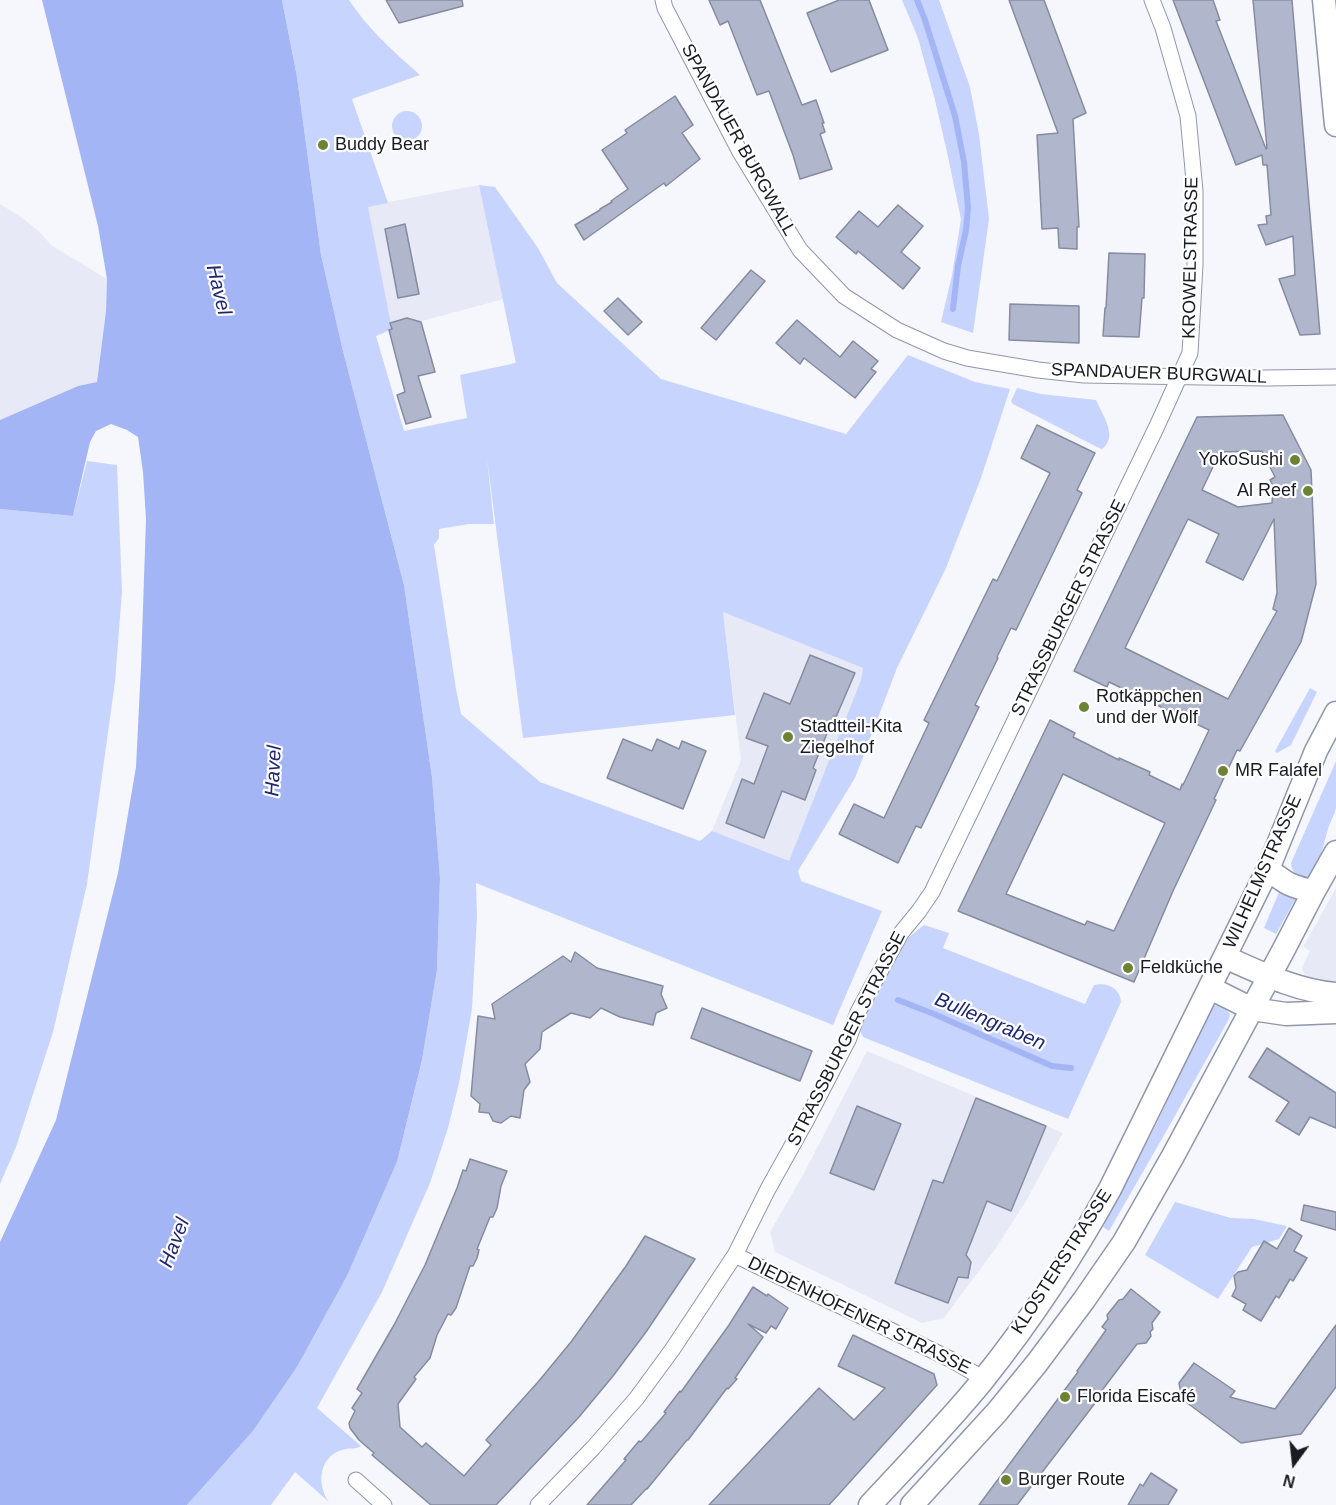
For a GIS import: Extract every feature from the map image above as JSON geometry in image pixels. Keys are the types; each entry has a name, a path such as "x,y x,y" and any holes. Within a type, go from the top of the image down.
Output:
{"main road":[{"path":"1324,0 1336,124"},
{"name":"WILHELMSTRASSE","path":"1336,713 1316,751 1268,869 1225,957 1269,977 1312,991 1336,994"},
{"path":"1269,977 1336,852"},
{"path":"1268,869 1285,883 1314,891"},
{"name":"KLOSTERSTRASSE","path":"870,1505 984,1379 1050,1289 1087,1231 1110,1189 1225,957"},
{"name":"KLOSTERSTRASSE","path":"912,1505 998,1412 1045,1354 1124,1242 1269,977"},
{"path":"1210,988 1251,1009 1286,1014 1336,1012"}],"street":[{"name":"SPANDAUER BURGWALL","path":"663,0 665,8 740,152 800,250 844,296 897,330 944,351 967,358 1084,375 1336,377"},
{"name":"KROWELSTRASSE","path":"1152,0 1163,28 1188,116 1195,190 1195,265 1190,353 1180,376"},
{"name":"STRASSBURGER STRASSE","path":"538,1505 636,1399 672,1350 735,1255 849,1038 858,1012 900,933 932,892 1180,376"},
{"name":"DIEDENHOFENER STRASSE","path":"735,1255 950,1359 984,1379"},
{"path":"356,1480 384,1505"}],"shaded area":[{"path":"282,0 349,0 373,30 420,75 352,99 388,203 368,207 392,329 376,336 404,431 467,418 460,375 516,363 479,185 495,187 538,248 557,283 661,379 846,434 908,355 975,382 1010,389 981,478 946,568 897,668 855,778 798,871 801,881 882,911 833,1025 476,883 477,916 472,1009 459,1083 448,1128 430,1183 382,1292 317,1408 361,1446 334,1454 324,1465 322,1487 329,1502 295,1472 271,1505 187,1505 253,1431 297,1367 347,1276 397,1162 422,1060 437,970 440,878 432,777 404,585 343,351 321,255 297,77","holes":["487,458 523,738 735,715 723,612 863,668 861,680 789,861 712,831 700,841 540,782 461,714 456,689 434,545 439,538 439,529 469,524 494,524"]},
{"path":"902,0 939,0 970,87 979,134 989,219 973,333 941,322 952,275 961,219 935,100 918,38"},
{"path":"407,111 418,115 422,126 418,137 407,141 396,137 392,126 396,115"},
{"path":"479,185 504,299 392,329 367,206"},
{"path":"0,204 40,232 51,245 107,279 98,382 78,386 0,420"},
{"path":"1017,388 1041,394 1096,400 1108,425 1107,444 1102,449 1097,447 1013,404 1011,401"},
{"path":"87,461 117,465 122,591 115,682 87,884 53,1032 16,1147 0,1184 0,509 73,516"},
{"name":"Stadtteil-Kita Ziegelhof","path":"723,612 863,668 861,680 789,862 712,831 741,760"},
{"path":"1310,688 1317,692 1291,745 1277,753 1275,751"},
{"path":"1336,761 1336,808 1316,866 1307,877 1300,876 1294,872 1291,863"},
{"path":"1336,888 1336,985 1313,981 1306,976 1302,967 1310,951 1303,947"},
{"path":"1280,890 1296,898 1276,934 1264,928"},
{"path":"924,925 949,933 943,948 1085,1004 1094,985 1108,985 1118,993 1121,1002 1068,1119 863,1037 860,1031 864,1015 903,942"},
{"path":"1216,1005 1230,1014 1229,1019 1109,1231 1103,1227 1156,1125 1212,1007"},
{"path":"867,1051 1063,1133 1025,1203 996,1248 944,1318 922,1323 775,1252 770,1232 803,1175"},
{"path":"1175,1202 1231,1218 1254,1219 1287,1226 1279,1239 1252,1247 1218,1299 1145,1255"}],"water":[{"name":"Havel","path":"42,0 282,0 297,77 321,255 343,351 404,585 432,777 440,878 437,970 422,1060 397,1162 347,1276 297,1367 253,1431 187,1505 0,1505 0,1242 56,1120 118,873 136,767 146,519 138,437 111,424 96,431 90,442 73,516 0,509 0,420 78,386 97,382 106,311 107,279 98,226"}],"building":[{"path":"386,0 462,0 463,6 399,23"},
{"path":"709,0 760,0 802,105 816,100 824,123 822,123 825,132 820,134 832,169 800,179 769,91 757,95 728,21 720,25"},
{"path":"839,0 869,0 888,50 831,72 807,13"},
{"path":"1009,0 1044,0 1086,113 1073,119 1079,227 1077,227 1077,249 1059,248 1058,228 1042,229 1037,135 1058,133"},
{"path":"1173,0 1213,0 1220,20 1216,21 1266,149 1253,0 1292,0 1320,334 1300,335 1279,279 1295,275 1293,236 1266,245 1258,225 1267,224 1266,216 1271,215 1267,165 1263,165 1262,155 1236,165"},
{"path":"675,96 693,125 682,133 700,159 666,186 664,183 584,240 575,225 628,189 602,150 627,133 625,130"},
{"path":"898,205 923,226 901,252 920,268 903,289 858,251 856,254 836,237 859,211 878,227"},
{"path":"405,224 419,294 398,298 385,229"},
{"path":"1109,253 1145,254 1144,298 1142,298 1139,337 1103,336"},
{"path":"751,270 765,281 716,340 701,328"},
{"path":"618,298 642,322 628,335 604,311"},
{"path":"1010,304 1079,306 1079,343 1009,340"},
{"path":"407,318 421,322 435,372 418,376 431,417 406,424 397,395 405,392 389,330 392,329 390,323"},
{"path":"797,320 840,357 853,341 878,361 871,369 876,372 855,398 804,358 800,364 776,343"},
{"path":"1283,415 1311,470 1316,584 1301,642 1240,751 1237,750 1134,982 958,911 1050,720 1075,733 1073,737 1119,760 1119,758 1150,772 1149,775 1180,790 1183,785 1209,730 1109,682 1107,687 1074,671 1197,417","holes":["1262,451 1275,477 1270,480 1273,486 1272,503 1238,507 1202,490 1220,452","1188,519 1219,534 1206,562 1243,580 1274,519 1277,593 1273,609 1277,611 1228,699 1125,648","1063,774 1165,823 1114,931 1087,921 1085,925 1006,894"]},
{"path":"1037,425 1095,453 1077,490 1082,493 1016,630 1011,628 997,657 975,705 979,707 921,828 916,826 898,863 839,834 854,804 884,818 929,723 924,720 993,579 997,581 1050,473 1021,458"},
{"name":"Stadtteil-Kita Ziegelhof","path":"810,655 855,673 836,717 834,716 813,768 816,770 805,800 782,791 764,838 726,823 742,779 754,784 768,746 746,738 764,693 790,704"},
{"path":"623,739 652,751 657,739 679,749 682,741 706,751 683,809 607,778"},
{"path":"575,952 597,968 663,986 661,994 667,1008 656,1013 653,1025 620,1017 601,1008 590,1018 571,1013 557,1022 542,1032 540,1049 525,1064 530,1082 524,1090 520,1118 511,1116 501,1123 493,1121 489,1113 479,1112 480,1104 471,1096 478,1016 495,1019 492,1004 563,956 571,962"},
{"path":"702,1008 812,1051 800,1081 691,1038"},
{"path":"1267,1048 1336,1093 1336,1128 1310,1117 1299,1135 1276,1121 1289,1102 1249,1077"},
{"path":"976,1098 1046,1126 1011,1211 987,1201 966,1255 971,1262 968,1278 958,1277 948,1303 895,1283 933,1180 943,1183"},
{"path":"857,1106 901,1124 874,1190 830,1173"},
{"path":"470,1159 507,1171 501,1186 497,1208 493,1217 490,1217 477,1249 479,1250 477,1258 473,1266 470,1266 456,1308 451,1315 448,1314 437,1335 430,1358 414,1377 416,1379 398,1404 400,1427 422,1447 426,1443 464,1476 491,1445 486,1440 571,1342 645,1236 695,1259 613,1376 579,1417 496,1505 431,1505 372,1455 374,1453 359,1440 349,1423 355,1411 352,1408 362,1393 357,1389 425,1265 463,1170 466,1171"},
{"path":"1304,1205 1336,1212 1336,1230 1301,1220"},
{"path":"1289,1228 1302,1236 1294,1251 1307,1258 1293,1281 1290,1279 1279,1298 1276,1296 1261,1321 1243,1310 1246,1304 1232,1296 1236,1288 1234,1276 1238,1272 1247,1270 1264,1241 1277,1249"},
{"path":"753,1287 788,1308 776,1329 771,1326 766,1333 748,1324 763,1337 735,1378 737,1379 727,1388 647,1489 631,1505 587,1505 626,1460 624,1459 639,1441 641,1442 666,1413 664,1412 729,1325"},
{"path":"1131,1289 1160,1312 1152,1323 1151,1336 1146,1343 1137,1344 1100,1393 1102,1394 1017,1505 979,1505 1078,1372 1106,1330 1102,1327 1108,1319 1107,1315"},
{"path":"1336,1325 1336,1387 1301,1434 1241,1443 1182,1399 1179,1383 1194,1363 1235,1391 1230,1397 1275,1409"},
{"path":"853,1335 934,1374 937,1385 829,1505 709,1505 819,1388 854,1420 885,1388 838,1366"},
{"path":"1151,1473 1177,1490 1168,1505 1128,1505 1140,1484 1143,1486"}],"waterway":[{"path":"917,0 955,116 964,162 968,208 953,309"},
{"name":"Bullengraben","path":"898,1000 1052,1066 1071,1068"}],"place":[{"name":"Buddy Bear","path":"323,145"},
{"name":"YokoSushi","path":"1295,460"},
{"name":"Al Reef","path":"1308,491"},
{"name":"Rotkäppchen und der Wolf","path":"1084,707"},
{"name":"Stadtteil-Kita Ziegelhof","path":"788,737"},
{"name":"MR Falafel","path":"1223,771"},
{"name":"Feldküche","path":"1128,968"},
{"name":"Florida Eiscafé","path":"1065,1397"},
{"name":"Burger Route","path":"1006,1480"}]}
